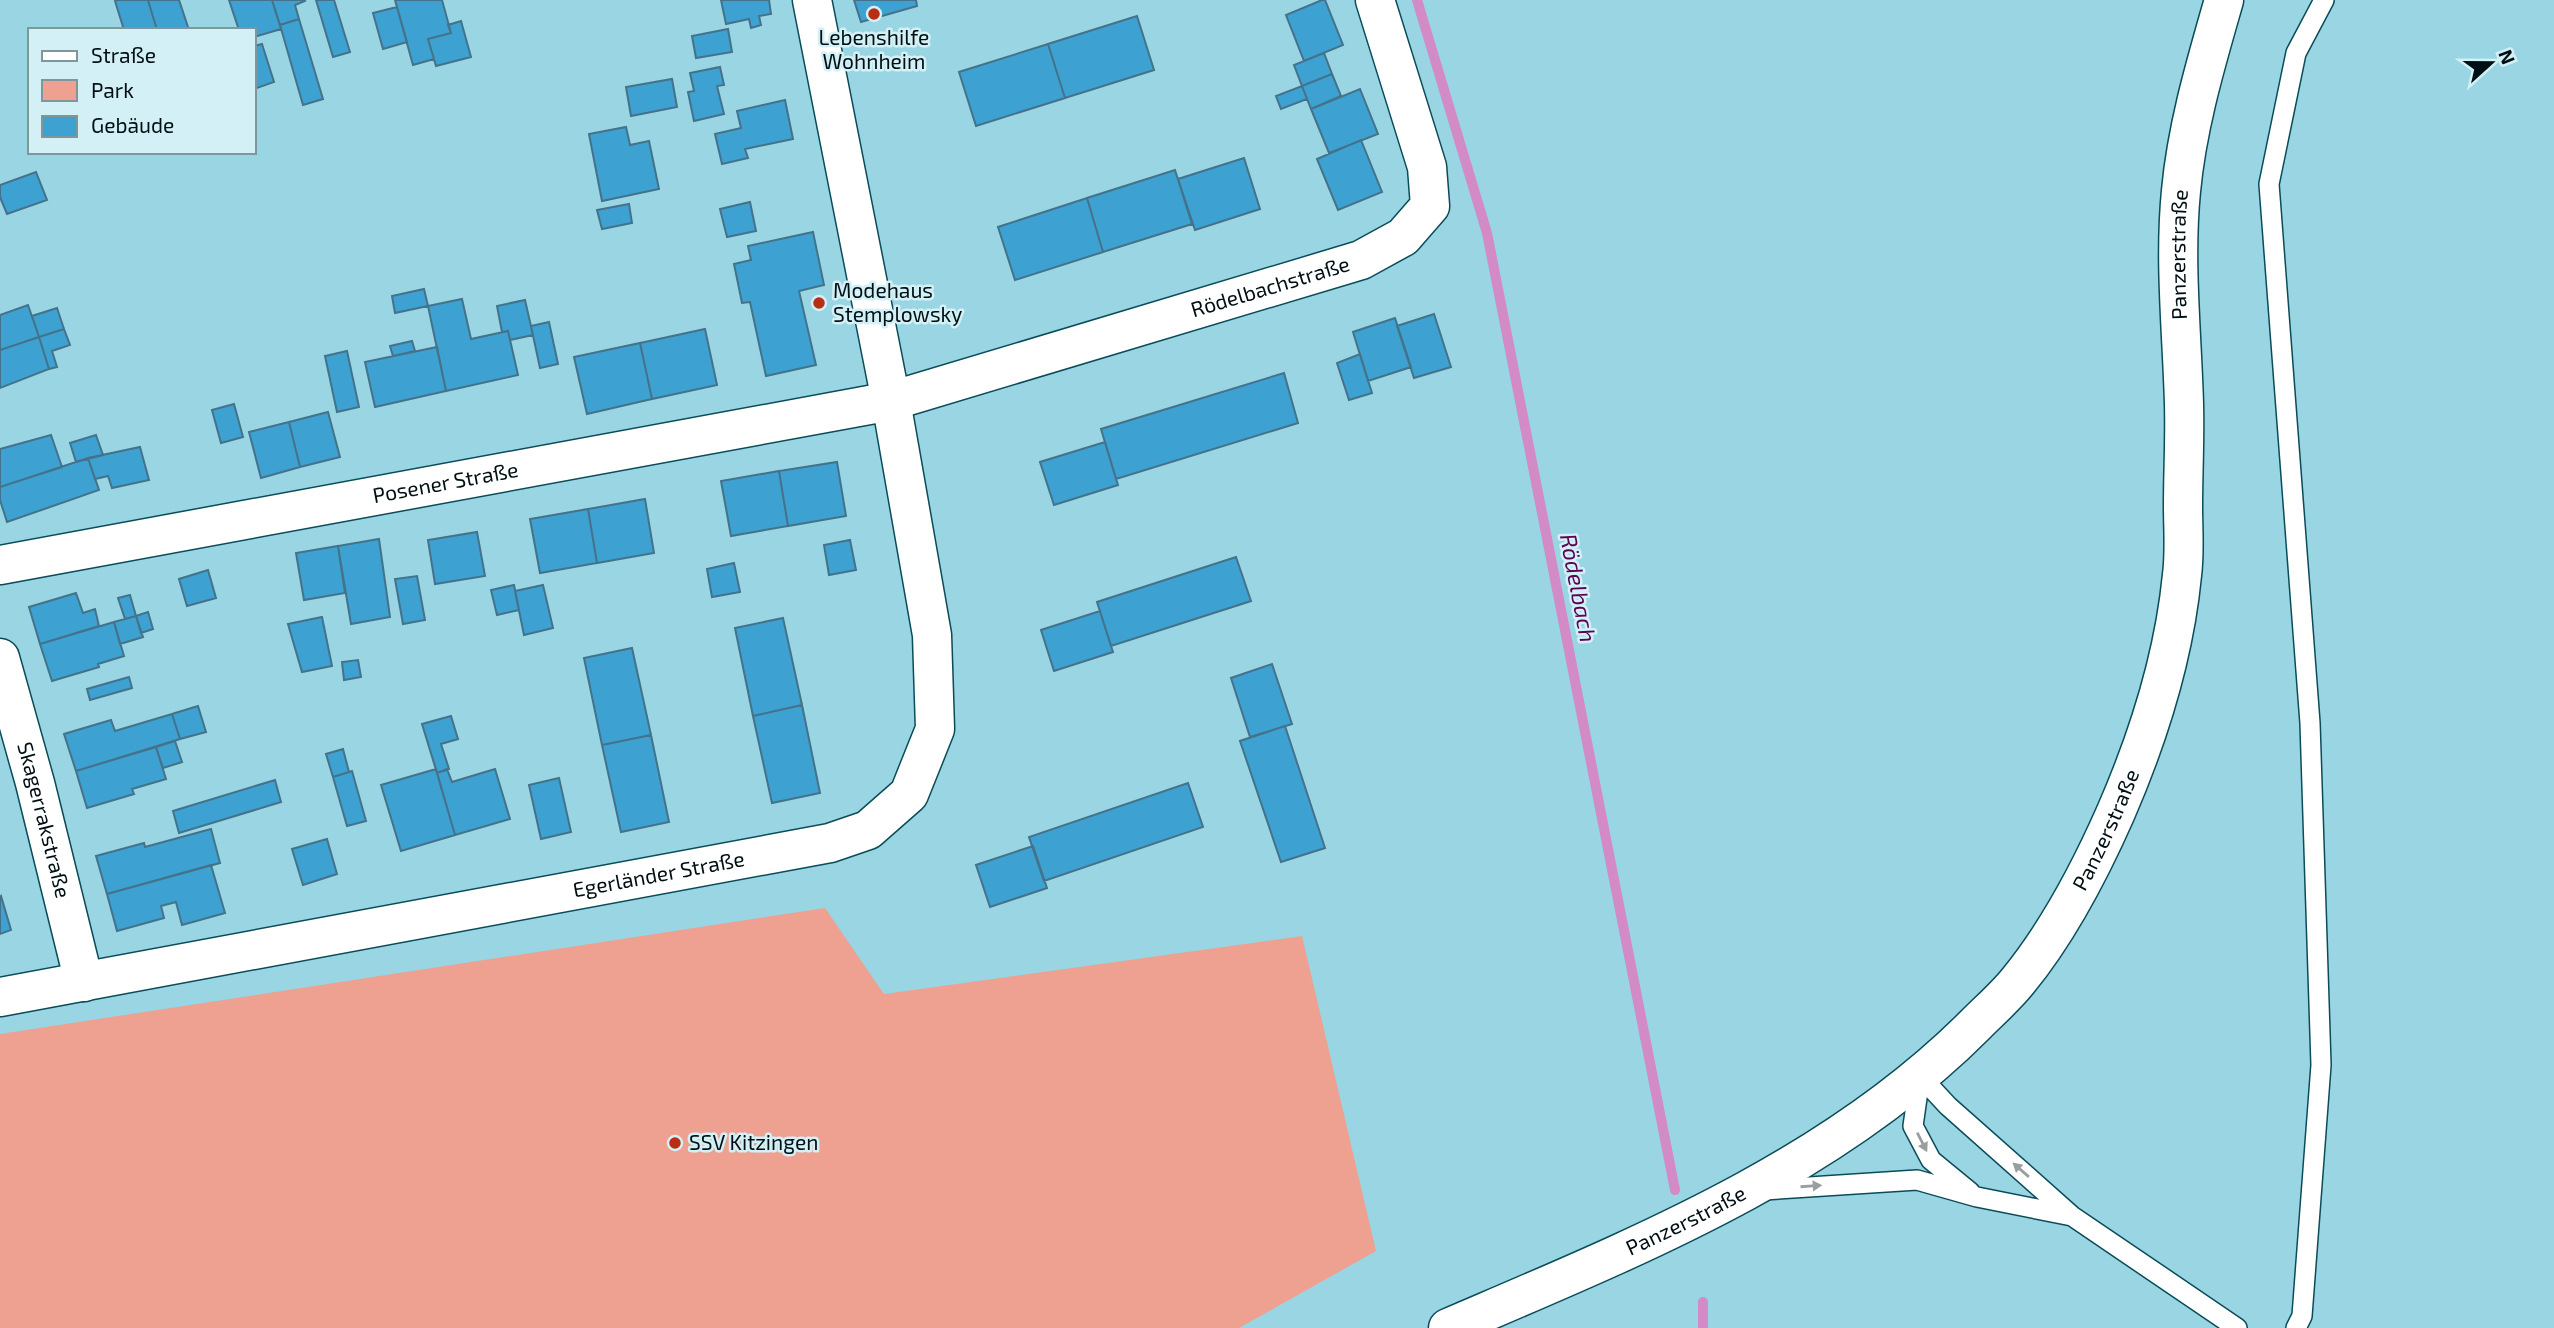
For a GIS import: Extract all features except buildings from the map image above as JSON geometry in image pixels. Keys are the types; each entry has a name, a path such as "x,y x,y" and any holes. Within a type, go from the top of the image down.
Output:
{"street":[{"name":"Egerländer Straße","path":"0,997 830,843 868,830 909,794 935,729 933,635 891,401 812,0"},
{"name":"Rödelbachstraße","path":"891,401 1361,260 1403,237 1430,206 1427,167 1375,0"},
{"name":"Panzerstraße","path":"1448,1328 1632,1248 1742,1192 1834,1140 1901,1093 1959,1041 2016,984 2044,947 2102,844 2134,771 2168,659 2183,573 2184,406 2178,289 2181,189 2197,96 2224,0"},
{"name":"Posener Straße","path":"0,565 891,401"},
{"name":"Skagerrakstraße","path":"0,658 35,783 84,982"}],"lane":[{"path":"2296,1328 2302,1316 2320,1065 2310,723 2269,184 2296,53 2324,0"},
{"path":"1920,1076 1913,1126 1931,1160 1977,1197"},
{"path":"1920,1076 1948,1106 2072,1216 2237,1328"},
{"path":"1742,1192 1917,1181 1977,1197 2072,1216"}],"green space":[{"name":"SSV Kitzingen","path":"825,908 884,994 1302,936 1376,1251 1239,1328 0,1328 0,1034"}],"waterway":[{"name":"Rödelbach","path":"1417,0 1487,233 1675,1190"},
{"name":"Rödelbach","path":"1703,1302 1703,1328"}],"place":[{"name":"Lebenshilfe Wohnheim","path":"874,14"},
{"name":"Modehaus Stemplowsky","path":"819,303"},
{"name":"SSV Kitzingen","path":"675,1143"}]}
